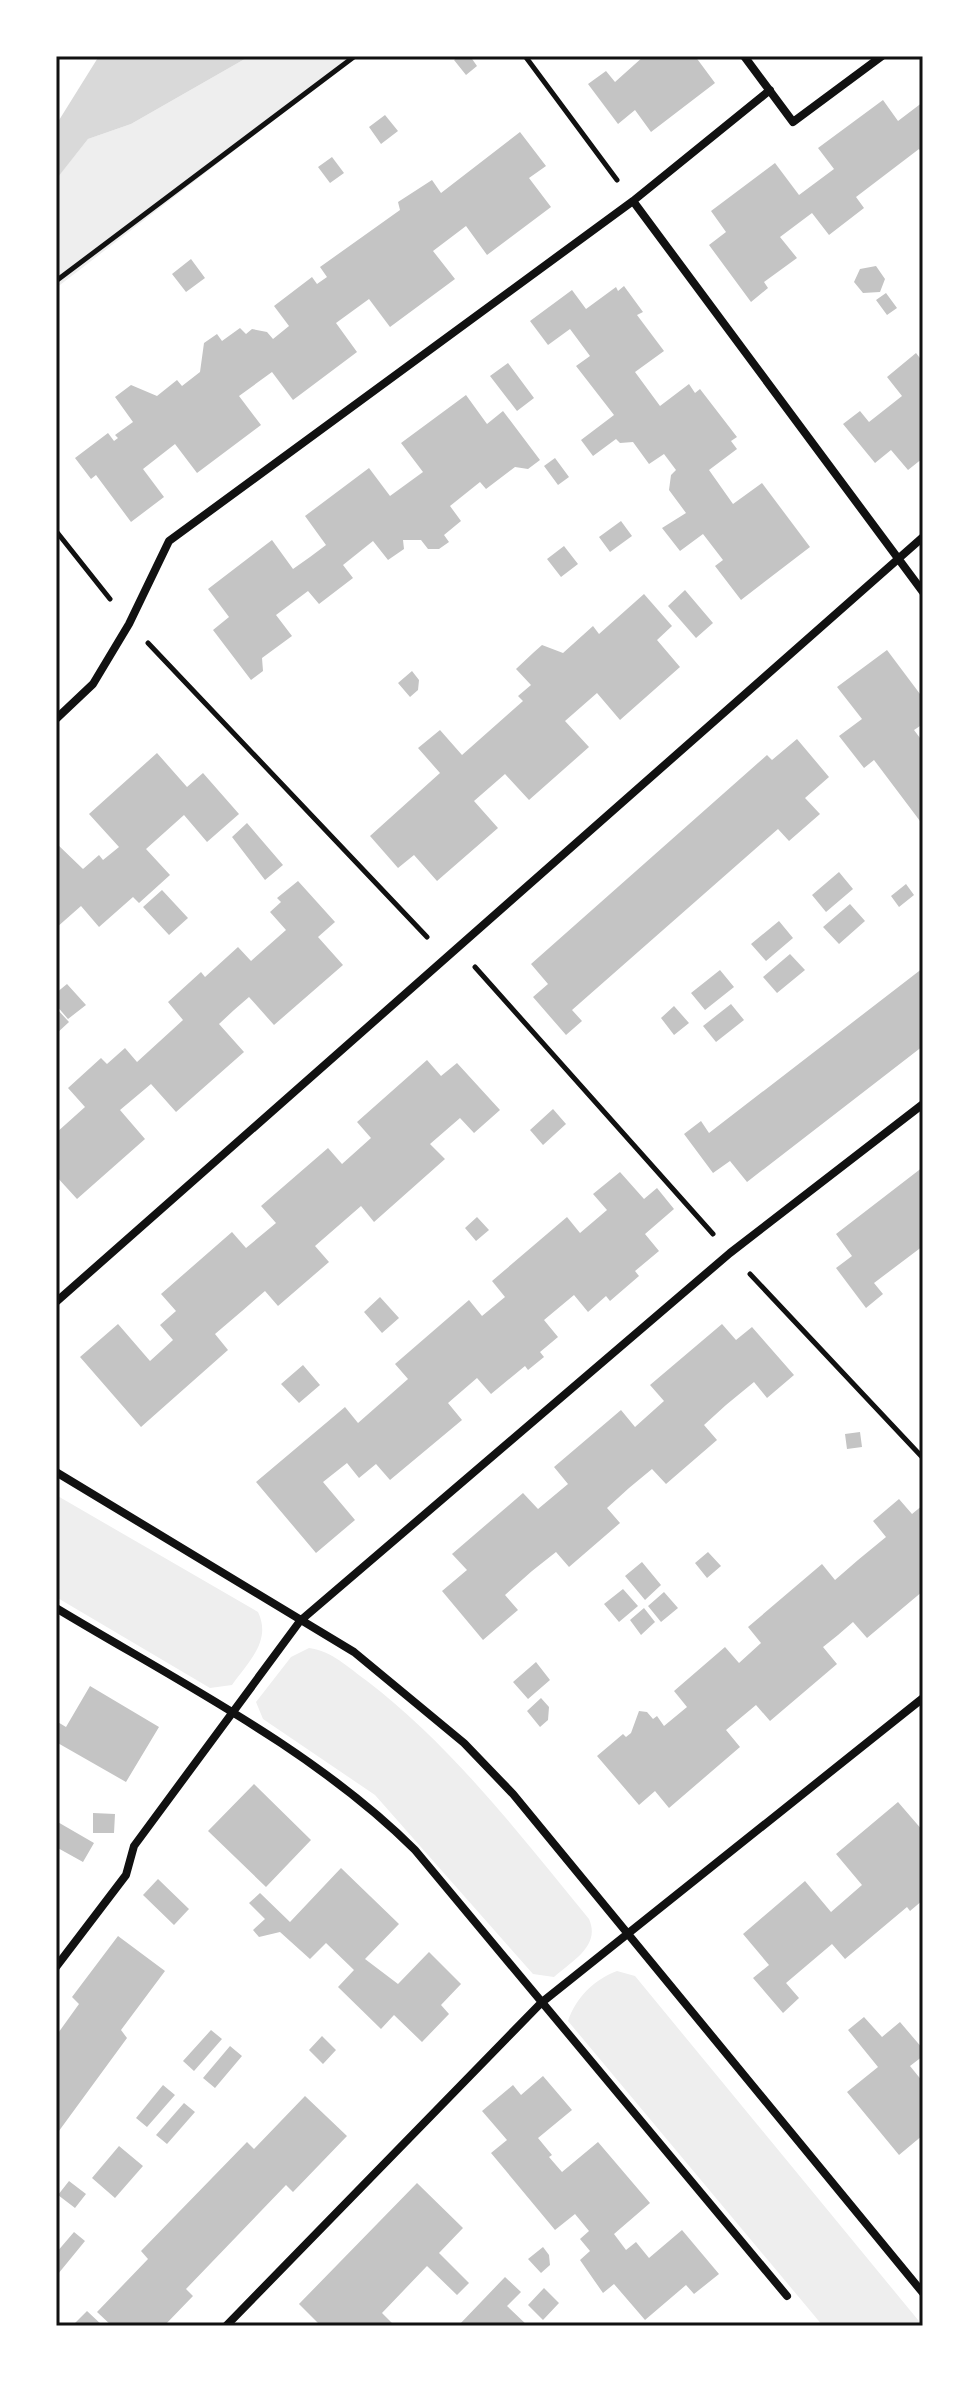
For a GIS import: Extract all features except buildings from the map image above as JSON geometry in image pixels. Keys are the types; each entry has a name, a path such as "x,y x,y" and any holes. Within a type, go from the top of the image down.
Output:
{"street":[{"path":"744,56 793,122 882,56"},
{"path":"56,719 93,684 129,624 169,541 633,201 770,90"},
{"path":"633,201 923,592"},
{"path":"56,1302 923,537"},
{"path":"56,1967 126,1875 134,1846 300,1621 730,1253 923,1104"},
{"path":"56,1472 354,1652 464,1743 513,1794 923,2293"},
{"path":"56,1608 231,1714 347,1788 379,1814 415,1850 787,2296"},
{"path":"226,2326 541,2003 923,1698"}],"path":[{"path":"56,281 355,56"},
{"path":"525,56 633,201"},
{"path":"56,531 129,624 423,935 458,948 730,1253 923,1458"}],"shaded area":[{"path":"99,56 250,56 131,124 88,139 58,177 56,125"},
{"path":"250,56 357,56 56,288 56,179 88,139 131,124"},
{"path":"56,1495 258,1612 262,1623 260,1642 232,1685 210,1688 56,1597"},
{"path":"309,1648 333,1656 347,1666 429,1735 485,1794 589,1919 592,1929 588,1945 554,1977 533,1974 375,1795 263,1719 256,1702 291,1657"},
{"path":"617,1971 635,1976 923,2326 823,2326 568,2021 586,1991 600,1979"}]}
